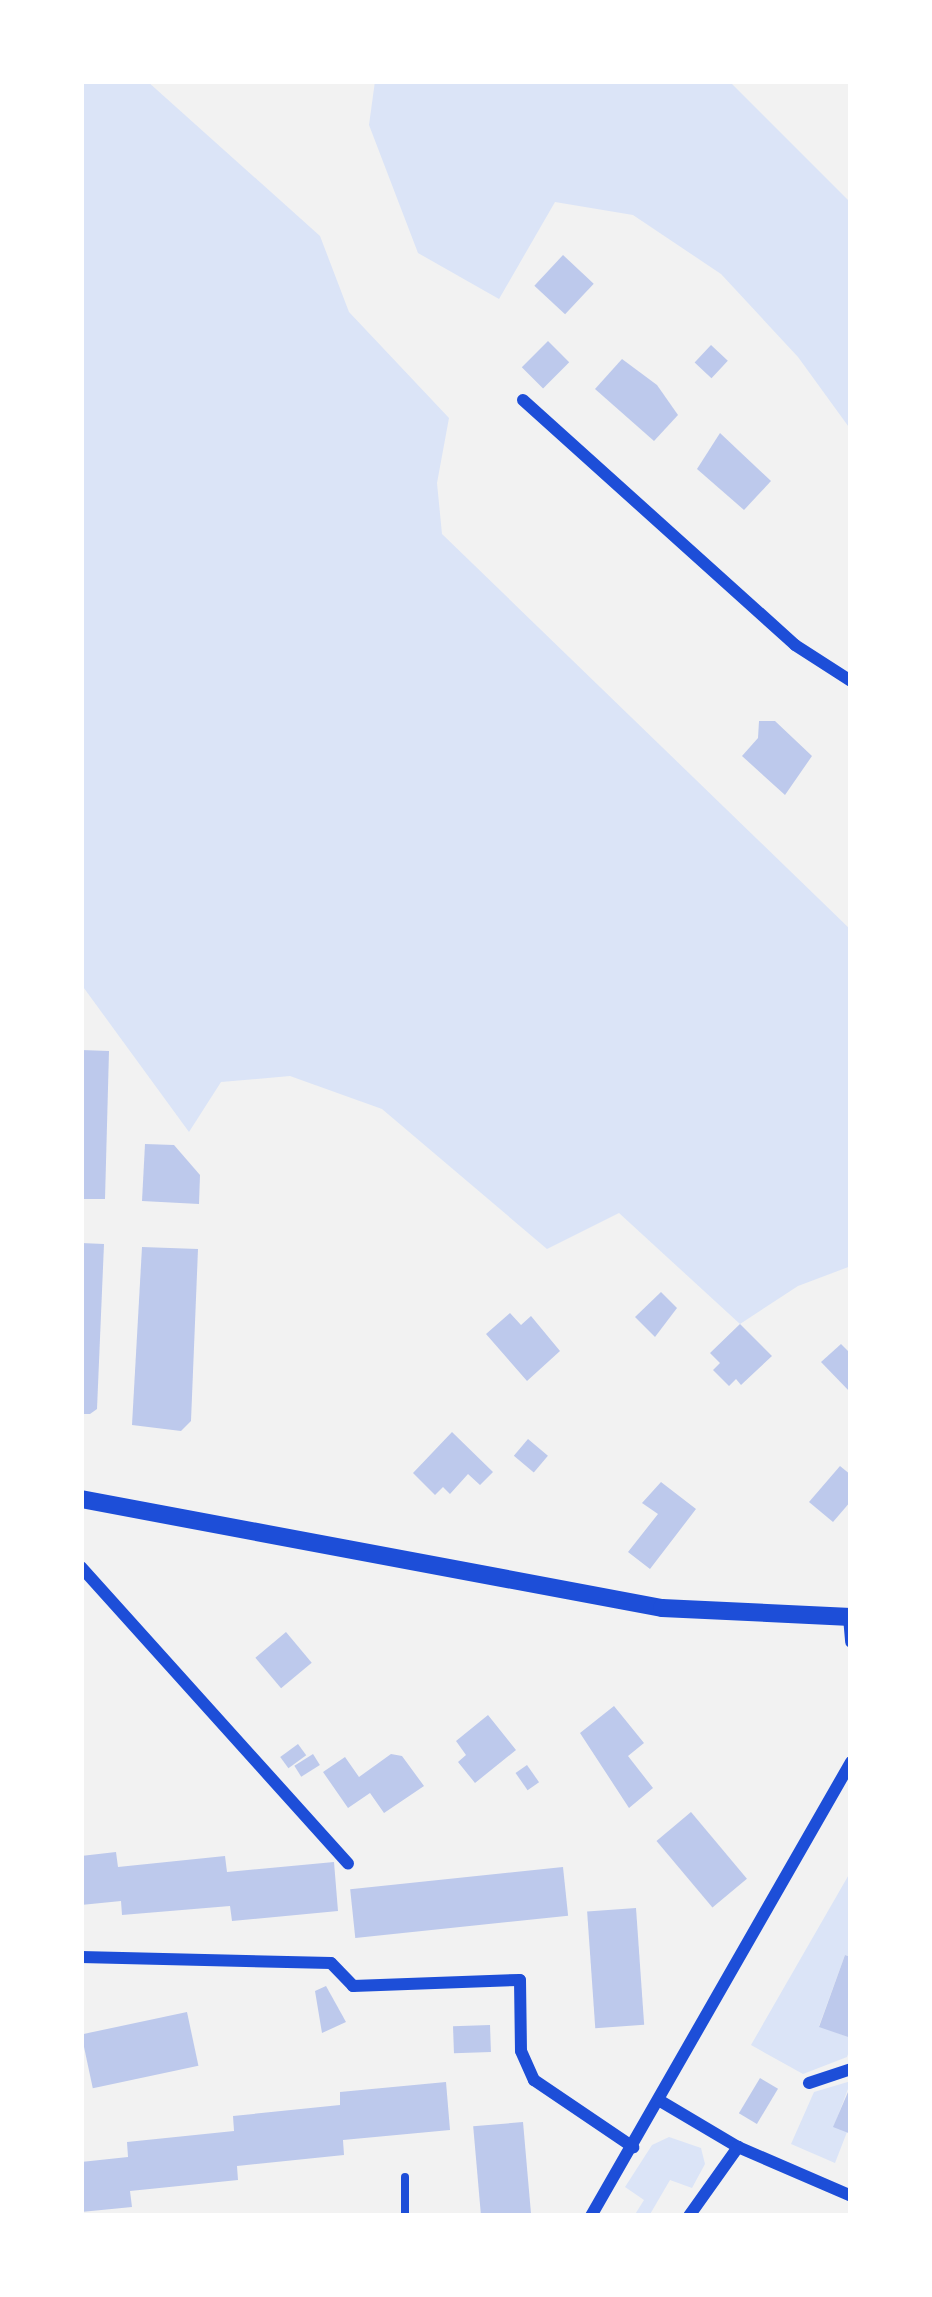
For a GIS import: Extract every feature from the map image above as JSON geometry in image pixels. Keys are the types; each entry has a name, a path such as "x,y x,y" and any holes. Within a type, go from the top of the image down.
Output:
{"street":[{"path":"523,400 795,645 851,681"},
{"path":"81,1499 662,1608 850,1617 851,1642"},
{"path":"81,1567 348,1864"},
{"path":"591,2216 662,2102 850,1771"},
{"path":"81,1957 331,1963 353,1985 520,1980 521,2051 534,2080 633,2147"},
{"path":"809,2083 851,2069"},
{"path":"662,2102 738,2147 851,2196"},
{"path":"689,2216 738,2147"}],"lane":[{"path":"405,2177 405,2216"}],"shaded area":[{"path":"81,81 147,81 320,236 349,312 449,418 437,483 442,534 851,930 851,1266 798,1286 740,1324 619,1213 547,1249 382,1109 290,1076 221,1082 189,1132 81,984"},
{"path":"375,81 729,81 851,203 851,430 798,357 721,274 633,215 555,202 499,299 418,253 369,125"},
{"path":"851,1871 851,1957 845,1955 819,2026 851,2038 851,2046 847,2057 803,2074 751,2045"},
{"path":"851,2081 834,2126 847,2132 835,2163 791,2144 814,2092"},
{"path":"669,2137 701,2148 705,2164 692,2188 670,2180 649,2216 634,2216 644,2200 625,2187 652,2145"}],"building":[{"path":"563,255 594,284 565,314 534,286"},
{"path":"548,341 569,362 543,388 522,367"},
{"path":"711,345 728,361 711,378 695,363"},
{"path":"622,359 657,385 678,415 654,441 595,389"},
{"path":"720,433 771,481 744,510 697,469"},
{"path":"759,721 775,721 812,756 785,795 742,756 758,738"},
{"path":"81,1050 109,1051 105,1199 81,1199"},
{"path":"145,1144 174,1145 200,1175 199,1204 142,1201"},
{"path":"81,1243 104,1244 97,1409 90,1414 81,1414"},
{"path":"142,1247 198,1249 191,1421 181,1431 132,1425"},
{"path":"661,1292 677,1308 655,1337 635,1317"},
{"path":"510,1313 521,1325 531,1316 560,1351 527,1381 486,1334"},
{"path":"740,1324 772,1356 741,1385 736,1379 729,1386 713,1370 720,1363 710,1353"},
{"path":"841,1344 851,1354 851,1393 821,1362"},
{"path":"452,1432 493,1472 480,1485 468,1474 450,1494 443,1487 435,1495 413,1473"},
{"path":"528,1439 548,1456 534,1473 514,1456"},
{"path":"840,1466 851,1475 851,1501 833,1522 809,1502"},
{"path":"661,1482 696,1509 650,1569 628,1552 658,1514 642,1503"},
{"path":"286,1632 312,1663 281,1688 255,1658"},
{"path":"614,1706 644,1743 628,1756 653,1788 629,1808 580,1733"},
{"path":"488,1715 516,1750 475,1783 458,1762 466,1755 456,1741"},
{"path":"298,1744 306,1755 288,1768 280,1757"},
{"path":"313,1754 320,1765 301,1777 294,1766"},
{"path":"391,1754 402,1756 424,1786 384,1813 370,1793 348,1808 323,1772 345,1757 359,1777"},
{"path":"527,1765 539,1782 528,1790 516,1773"},
{"path":"691,1812 747,1879 712,1908 657,1841"},
{"path":"116,1852 118,1867 225,1856 227,1872 334,1862 338,1911 232,1921 230,1906 122,1915 121,1901 81,1905 81,1856"},
{"path":"563,1867 568,1916 355,1938 350,1889"},
{"path":"636,1908 644,2025 595,2028 587,1911"},
{"path":"845,1955 851,1957 851,2038 819,2027"},
{"path":"326,1986 346,2022 322,2033 315,1991"},
{"path":"187,2012 198,2066 93,2088 81,2034"},
{"path":"490,2025 491,2052 454,2053 453,2026"},
{"path":"760,2078 778,2089 757,2124 739,2113"},
{"path":"446,2082 450,2130 343,2140 344,2155 237,2166 238,2180 130,2191 132,2207 81,2212 81,2162 128,2157 127,2142 234,2131 233,2116 340,2105 340,2092"},
{"path":"851,2085 851,2134 833,2127"},
{"path":"523,2122 531,2216 481,2216 473,2126"}]}
